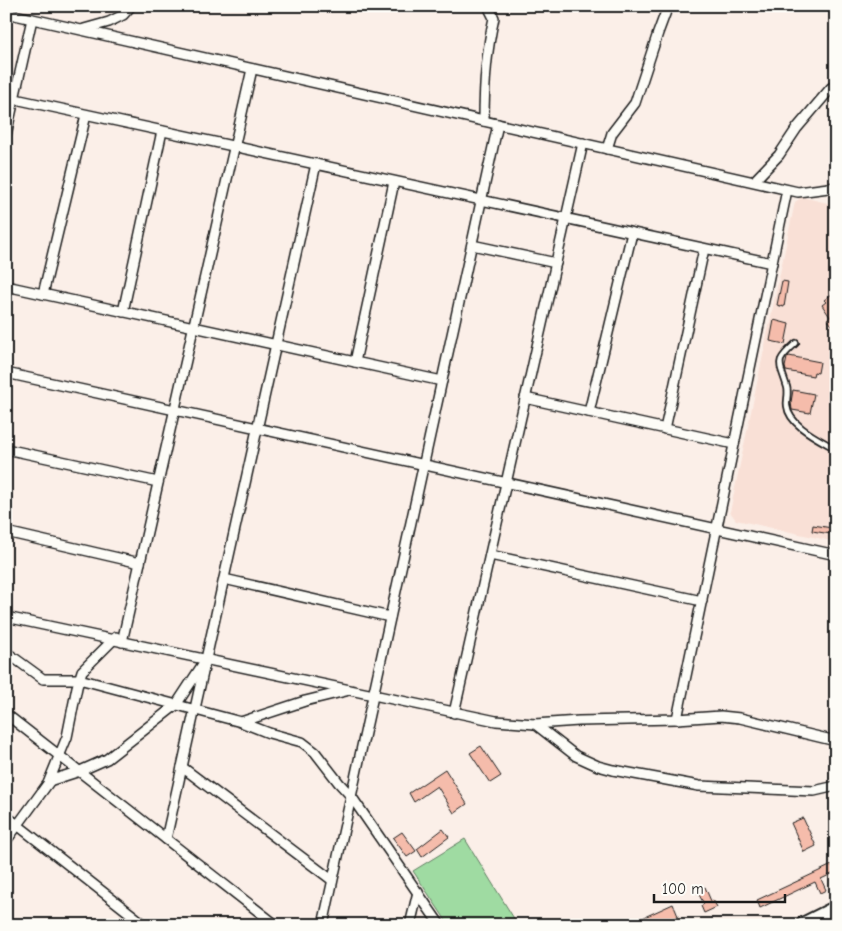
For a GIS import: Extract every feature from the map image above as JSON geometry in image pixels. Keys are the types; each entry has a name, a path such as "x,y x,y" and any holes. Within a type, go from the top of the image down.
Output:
{"highway":[{"path":"804,925 835,910"}],"street":[{"path":"81,30 109,22 123,15 131,6"},
{"path":"484,121 484,93 489,41 494,18 488,6"},
{"path":"606,149 612,133 635,103 668,6"},
{"path":"6,13 787,190 798,192 836,187"},
{"path":"6,135 10,98 32,18"},
{"path":"6,841 50,781 62,758 82,671 103,649 118,641 126,626 252,68"},
{"path":"756,179 779,155 796,128 831,88 836,85"},
{"path":"10,98 772,264"},
{"path":"43,294 86,114"},
{"path":"323,925 498,124"},
{"path":"123,312 162,131"},
{"path":"454,713 583,143"},
{"path":"166,839 316,164"},
{"path":"356,362 394,182"},
{"path":"677,719 787,190"},
{"path":"589,412 632,233"},
{"path":"472,245 556,263"},
{"path":"665,429 704,249"},
{"path":"6,286 442,381"},
{"path":"6,373 836,555"},
{"path":"525,398 734,444"},
{"path":"6,449 158,482"},
{"path":"6,532 140,563"},
{"path":"490,555 702,601"},
{"path":"224,580 390,616"},
{"path":"6,617 496,721 535,724 721,716 740,718 836,741"},
{"path":"6,652 43,678 79,679 240,722 269,733 302,742 315,752 351,796 440,925"},
{"path":"50,781 80,771 107,758 176,705 206,660"},
{"path":"240,722 305,701 349,691"},
{"path":"6,714 276,925"},
{"path":"535,724 576,756 598,766 613,770 699,786 814,791 836,786"},
{"path":"182,767 332,880"},
{"path":"6,816 145,925"},
{"path":"410,925 418,892"}],"lane":[{"path":"796,343 782,355 780,363 780,370 788,392 787,408 794,422 836,449"}],"shaded area":[{"path":"802,197 836,205 836,542 736,520 730,512 795,202"}],"green space":[{"path":"465,839 518,925 449,925 413,871"}],"building":[{"path":"782,281 788,282 784,307 777,305"},
{"path":"836,291 836,330 827,319 830,317 822,305 826,302 824,300"},
{"path":"774,320 789,324 785,344 770,341"},
{"path":"789,356 820,362 818,373 814,372 813,376 786,371 785,367"},
{"path":"793,390 814,394 810,413 792,410"},
{"path":"813,525 832,528 831,534 812,531"},
{"path":"481,746 501,776 490,783 470,753"},
{"path":"445,769 467,804 454,813 437,786 414,802 409,793"},
{"path":"803,818 816,846 804,852 791,823"},
{"path":"443,829 449,837 422,857 417,849"},
{"path":"402,832 416,851 407,857 393,838"},
{"path":"832,865 836,872 821,879 826,890 820,893 815,882 760,908 757,900"},
{"path":"705,887 711,901 713,900 717,907 704,913 701,906 704,904 697,891"},
{"path":"673,904 678,916 667,921 668,925 627,925"}]}
